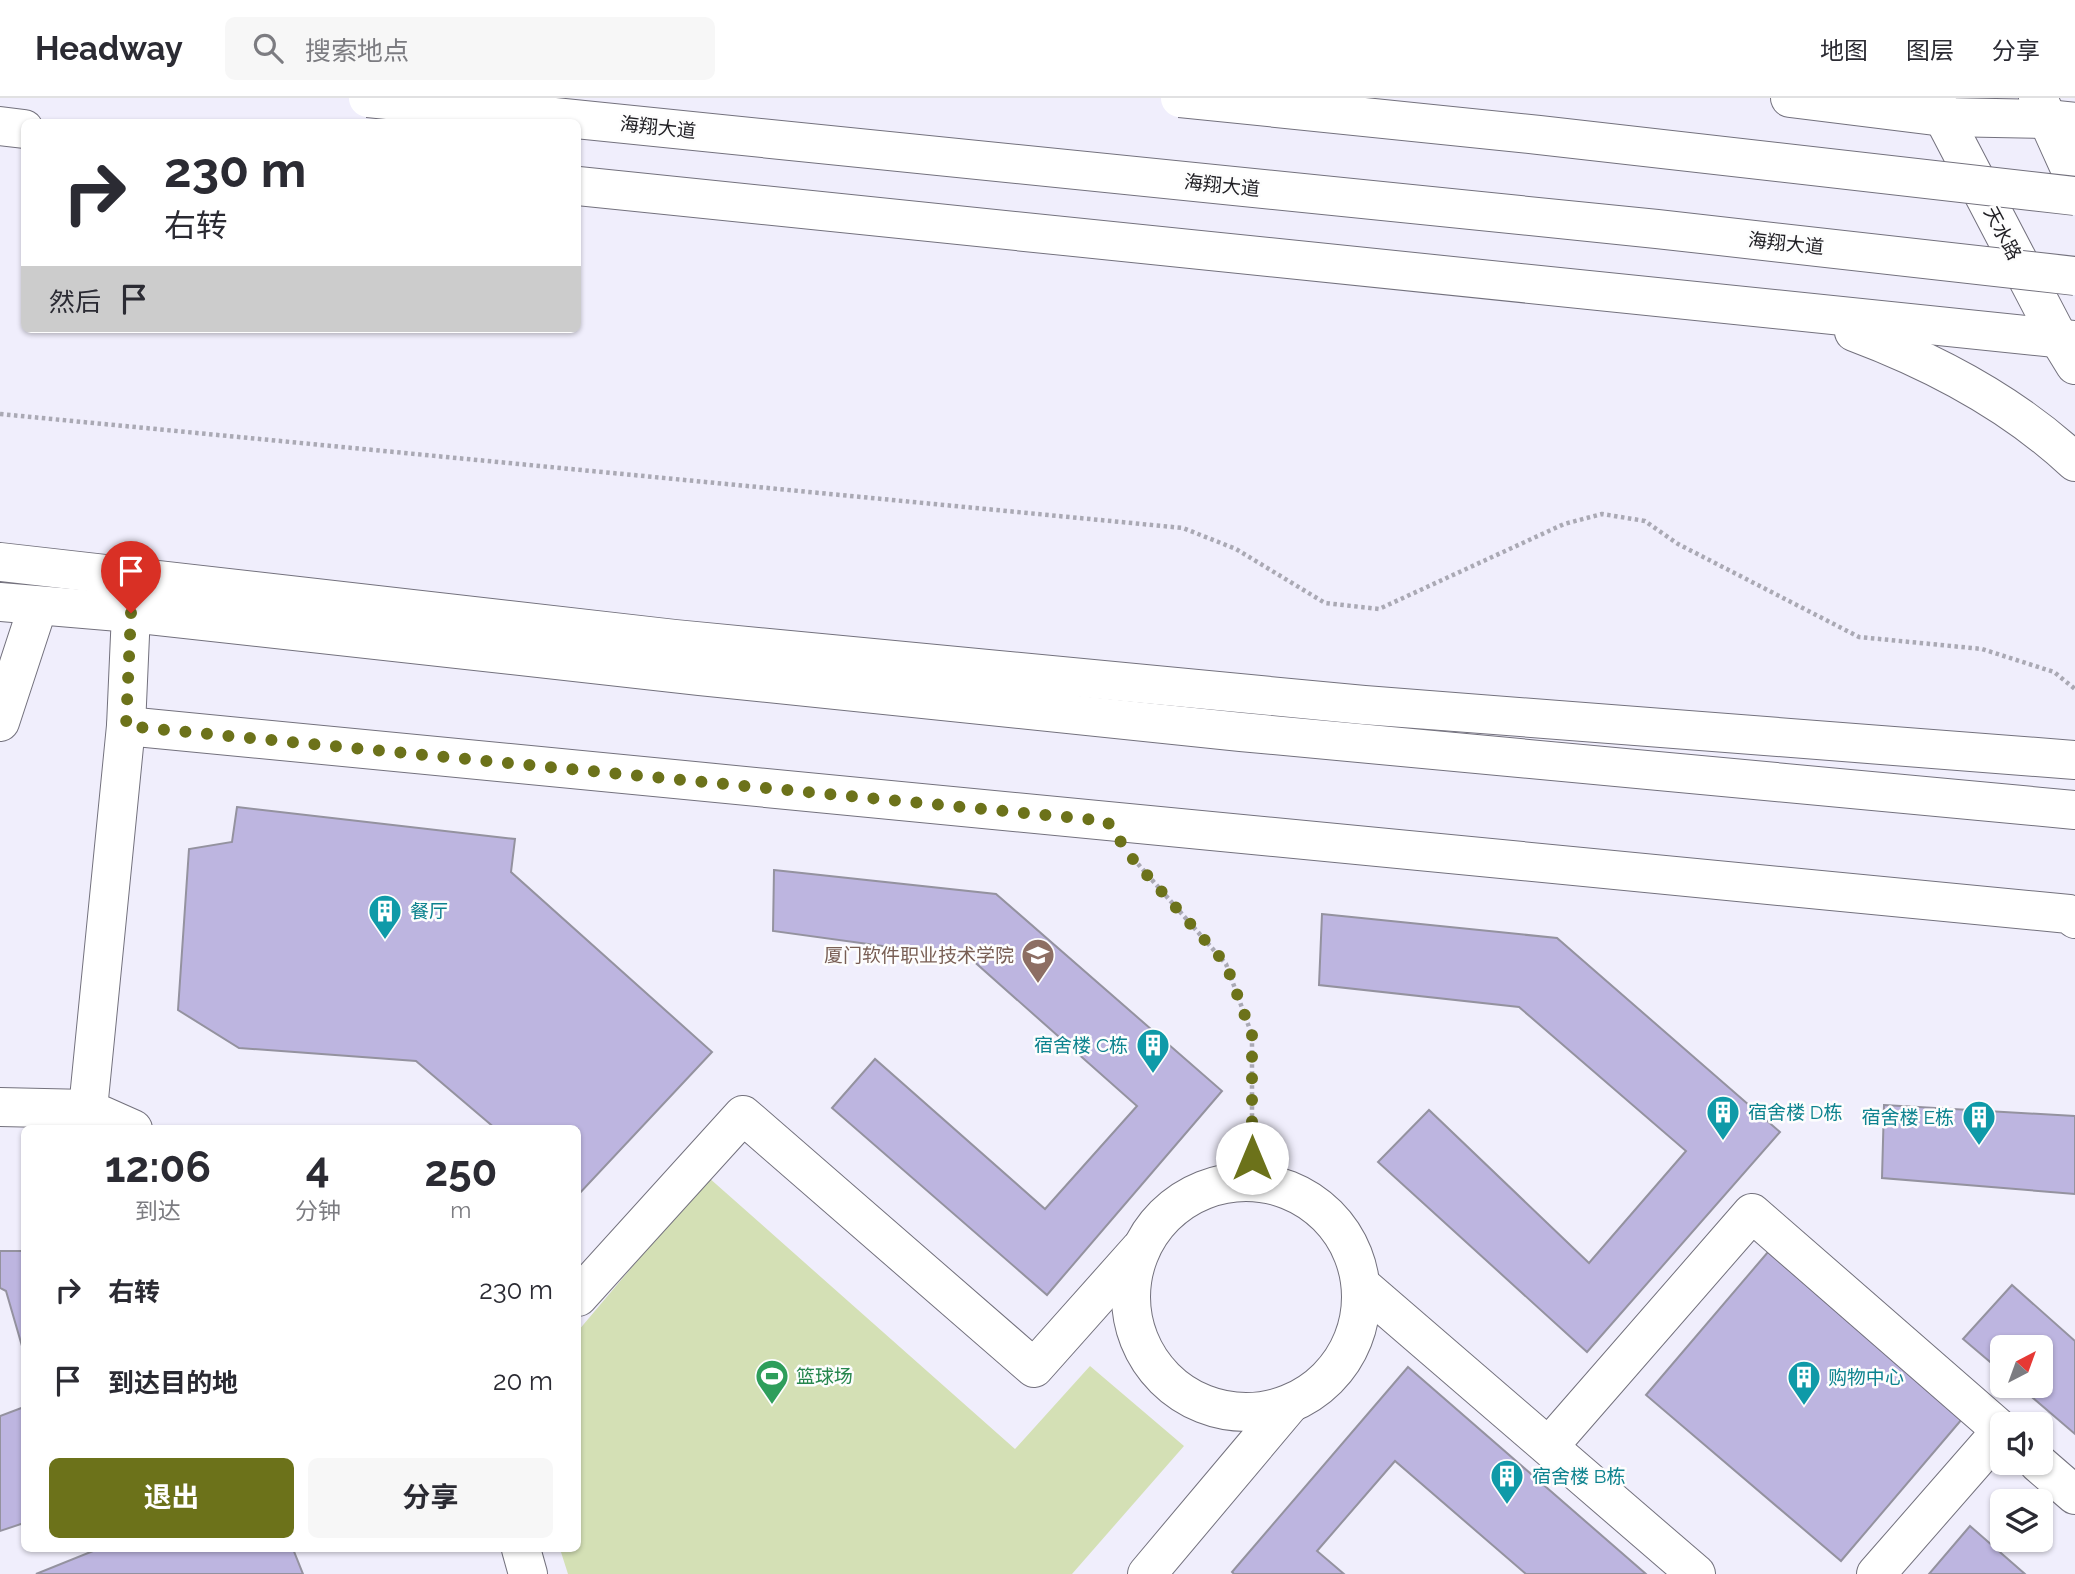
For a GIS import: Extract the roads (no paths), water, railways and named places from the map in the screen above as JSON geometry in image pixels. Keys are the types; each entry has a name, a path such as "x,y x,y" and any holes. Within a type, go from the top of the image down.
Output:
{"main road":[{"name":"海翔大道","path":"368,98 574,119"},
{"path":"1180,98 1539,135 2075,196"},
{"path":"1790,98 2054,113 2075,180"},
{"name":"天水路","path":"1939,107 2070,348"},
{"name":"海翔大道","path":"581,120 1615,225 2075,276"},
{"path":"0,126 21,129"},
{"path":"581,186 1803,313 2070,348"},
{"path":"1803,313 1903,351 1997,401 2075,462"},
{"path":"0,562 675,639 1364,705 2075,760"},
{"path":"0,602 131,613 1241,732 2075,810"},
{"path":"1,716 38,606"},
{"path":"88,1108 126,726 131,613"},
{"path":"126,726 2069,914 2075,919"},
{"path":"0,1107 88,1108 124,1125"},
{"path":"581,1294 743,1115 1034,1368 1140,1249 1162,1217 1194,1193 1231,1182 1252,1182 1268,1183 1303,1196 1332,1219 1352,1250 1362,1286 1359,1323 1345,1357 1321,1385 1290,1404 1147,1574"},
{"path":"1549,1446 1752,1213 1990,1421"},
{"path":"1140,1249 1131,1288 1135,1327 1151,1363 1179,1391 1215,1408 1254,1412 1290,1404"},
{"path":"1362,1286 1696,1574"},
{"path":"1876,1574 1990,1444"},
{"path":"2052,1475 2075,1495"},
{"path":"522,1552 528,1574"}],"place":[{"name":"餐厅","path":"385,941"},
{"name":"厦门软件职业技术学院","path":"1038,985"},
{"name":"宿舍楼 C栋","path":"1153,1075"},
{"name":"宿舍楼 D栋","path":"1723,1142"},
{"name":"宿舍楼 E栋","path":"1979,1147"},
{"name":"篮球场","path":"772,1406"},
{"name":"购物中心","path":"1804,1407"},
{"name":"宿舍楼 B栋","path":"1507,1506"}]}
